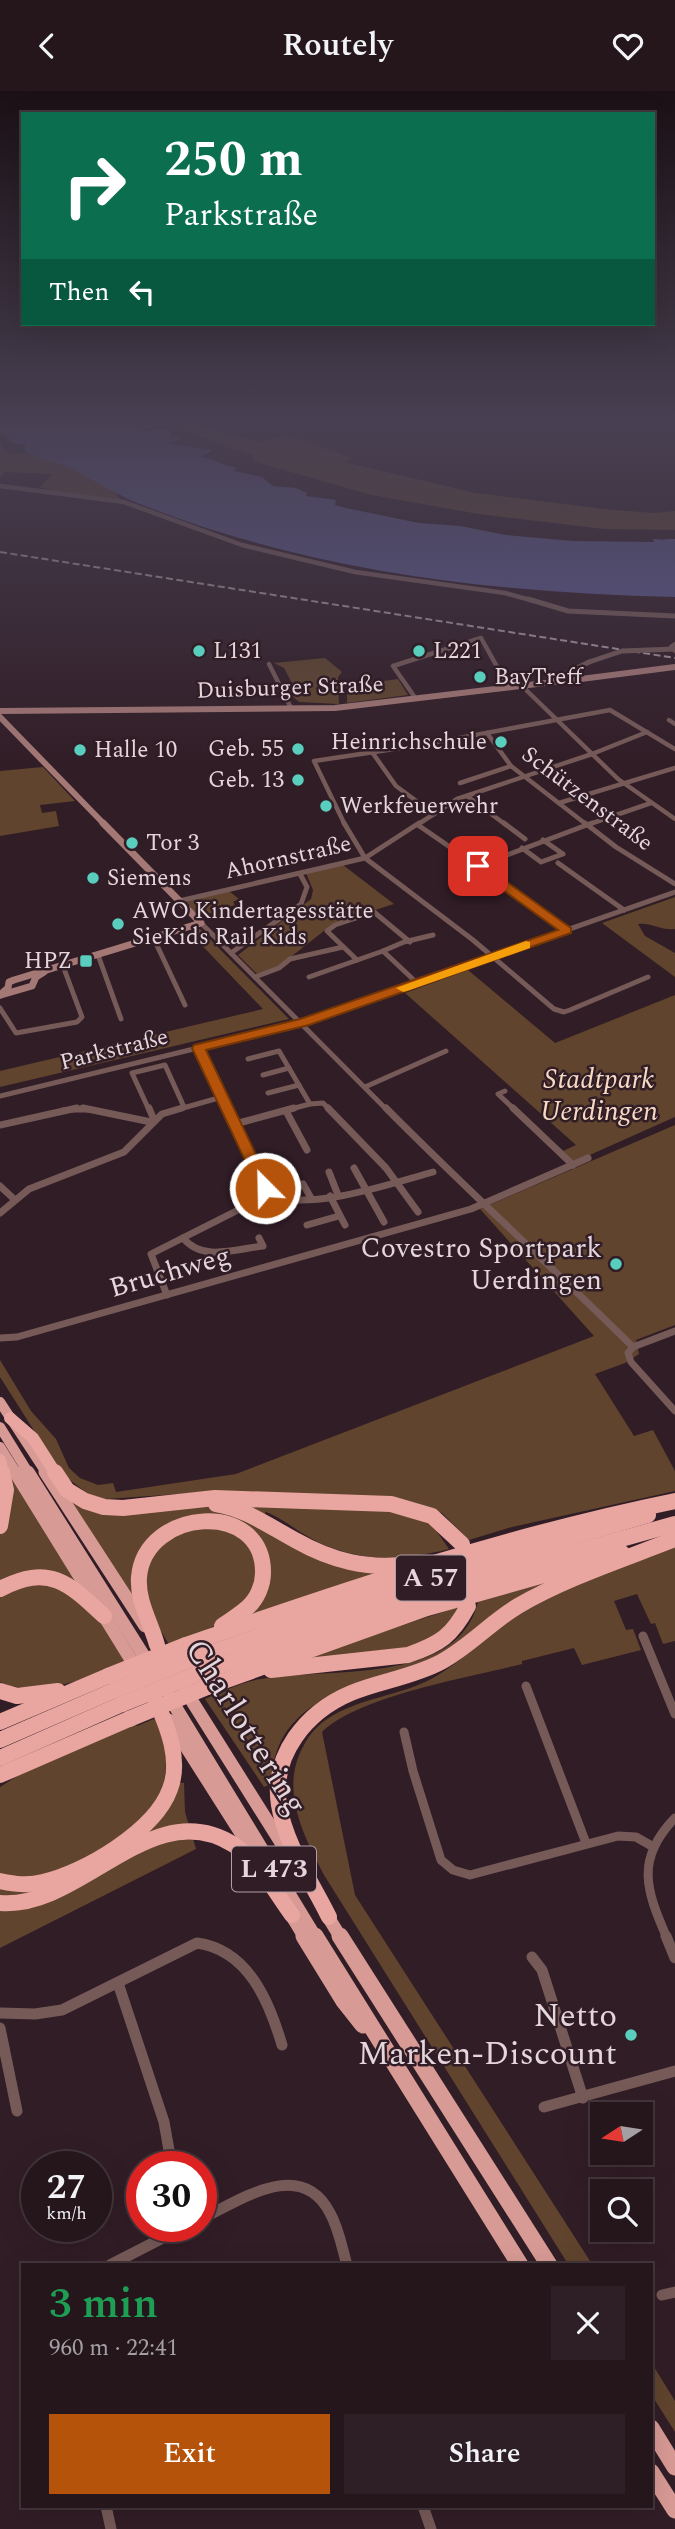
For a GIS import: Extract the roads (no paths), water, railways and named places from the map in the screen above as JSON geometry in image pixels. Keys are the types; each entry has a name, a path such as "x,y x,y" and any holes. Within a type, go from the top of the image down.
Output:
{"highway":[{"name":"Charlottering","path":"0,1402 5,1423 97,1579 391,2060 519,2263"},
{"name":"Charlottering","path":"5,1423 157,1644 547,2263"},
{"path":"5,1423 33,1438 67,1490 85,1501 104,1507 123,1508 237,1499 391,1504 432,1516 462,1544"},
{"path":"0,1447 344,2001 391,2060"},
{"path":"0,1461 6,1490 0,1526"},
{"path":"195,1501 223,1505 251,1514 306,1547 347,1565 403,1565 435,1560"},
{"path":"188,1653 435,1560 558,1526 675,1501"},
{"name":"A 57","path":"0,1758 119,1697 188,1653 412,1583 675,1507"},
{"path":"157,1644 143,1604 139,1579 143,1560 153,1543 172,1528 188,1522 225,1522 247,1533 259,1548 265,1573 262,1587 256,1601 241,1616 188,1653"},
{"name":"A 57","path":"203,1680 418,1597 675,1524"},
{"path":"203,1680 427,1608 675,1539"},
{"path":"329,1917 279,1807 279,1781 284,1758 293,1738 307,1721 349,1694 429,1669 450,1657 516,1607 543,1593 675,1539"},
{"path":"0,1589 22,1578 50,1576 78,1589 104,1616"},
{"path":"0,1722 203,1680 280,1668 403,1656 427,1649 449,1636 468,1606"},
{"path":"0,1691 17,1696 58,1691 119,1697"},
{"path":"0,1784 69,1745 119,1697"},
{"name":"A 57","path":"0,1740 119,1697"},
{"path":"0,1881 8,1885 28,1887 53,1881 134,1834 155,1815 169,1792 175,1767 174,1747 155,1697"},
{"path":"0,1775 69,1745"},
{"path":"0,1903 34,1899 62,1889 150,1840 194,1830 213,1833 235,1845 254,1865 292,1915"},
{"path":"653,2431 675,2467"},
{"path":"653,2475 675,2510"}],"main road":[{"name":"Duisburger Straße","path":"0,711 335,708 675,667"},
{"name":"Duisburger Straße","path":"534,685 575,680"},
{"path":"0,717 201,923 26,976 9,982 11,990"},
{"path":"35,983 36,977 47,971"},
{"path":"26,976 32,978 35,983"},
{"path":"0,995 35,983"}],"street":[{"path":"226,539 315,564 399,580 505,593 568,611 675,616"},
{"path":"416,699 393,666 481,638 509,688"},
{"path":"549,682 589,662 622,651 675,648"},
{"path":"269,664 290,708"},
{"path":"565,675 575,680"},
{"path":"522,686 622,783 675,819"},
{"path":"649,977 570,1010 558,1011 473,940 365,858 354,843 314,759 487,733 610,710 675,749"},
{"path":"675,717 669,720 675,724"},
{"name":"Ahornstraße","path":"178,901 365,858 457,799 592,754 645,730"},
{"name":"Schützenstraße","path":"487,733 511,766 616,847 675,884"},
{"path":"372,752 396,786 434,814"},
{"path":"460,783 511,766"},
{"path":"559,803 675,768"},
{"path":"467,796 528,841 543,840 651,803"},
{"path":"418,825 566,931"},
{"path":"522,848 541,862 554,860 562,854 543,840"},
{"path":"478,866 522,848 528,841"},
{"path":"554,860 624,910"},
{"path":"231,953 301,904 307,895 307,887 300,874"},
{"name":"Parkstraße","path":"0,1096 301,1023 675,892"},
{"path":"356,960 327,931 335,925 371,912 391,924 410,941"},
{"path":"201,923 473,1196 485,1204 633,1347"},
{"path":"309,977 386,948 433,935"},
{"path":"154,939 185,1005"},
{"path":"255,977 279,968 290,959 343,947"},
{"path":"332,951 346,964"},
{"path":"383,951 416,983"},
{"path":"98,955 121,1019"},
{"path":"0,1008 16,1033 78,1022 82,1017 63,966"},
{"path":"199,1048 264,1182 264,1193"},
{"path":"248,1059 279,1051 310,1104"},
{"path":"365,1087 446,1051"},
{"path":"153,1121 132,1073 165,1065 184,1107"},
{"path":"263,1075 289,1068"},
{"path":"268,1093 299,1085"},
{"path":"505,1091 498,1094 573,1165"},
{"path":"0,1213 13,1199 29,1189 124,1152 162,1114 222,1097"},
{"path":"235,1124 323,1103 398,1182 418,1212"},
{"path":"0,1125 81,1108 153,1121"},
{"path":"286,1111 307,1150"},
{"name":"Bruchweg","path":"0,1338 18,1337 485,1204 588,1159"},
{"path":"354,1168 384,1222"},
{"path":"328,1172 339,1216 345,1225"},
{"path":"264,1193 282,1201 367,1192 433,1172"},
{"path":"303,1184 311,1198"},
{"path":"0,1186 13,1199"},
{"path":"167,1294 152,1254 251,1203 264,1193"},
{"path":"307,1225 339,1216"},
{"path":"183,1238 192,1249 204,1253 263,1246 259,1238"},
{"path":"675,1331 633,1347 628,1353 631,1362 675,1411"},
{"path":"643,1636 675,1714"},
{"path":"526,1686 586,1843"},
{"path":"404,1732 413,1771 441,1860 453,1870 470,1875 618,1836 636,1836 650,1845"},
{"path":"675,1818 662,1828 650,1845 645,1871 654,1905 675,1958"},
{"path":"0,2013 35,2014 62,2010 197,1943 210,1943 222,1947 240,1963 274,2014 282,2045"},
{"path":"532,1957 542,1970 583,2098"},
{"path":"118,1983 163,2122 169,2151"},
{"path":"0,2028 17,2111"},
{"path":"544,2107 675,2071"},
{"path":"217,2212 275,2185 289,2182 302,2184 321,2197 330,2212 346,2263"},
{"path":"114,2263 152,2242"},
{"path":"662,2295 675,2292"},
{"path":"106,2508 111,2529"},
{"path":"425,2508 431,2529"}],"railway":[{"path":"0,552 675,658"}],"place":[{"name":"L131","path":"199,651"},
{"name":"L221","path":"419,651"},
{"name":"BayTreff","path":"480,677"},
{"name":"Heinrichschule","path":"501,742"},
{"name":"Geb. 55","path":"298,749"},
{"name":"Halle 10","path":"80,750"},
{"name":"Geb. 13","path":"298,780"},
{"name":"Werkfeuerwehr","path":"326,806"},
{"name":"Tor 3","path":"132,843"},
{"name":"Siemens","path":"93,878"},
{"name":"AWO Kindertagesstätte SieKids Rail Kids","path":"118,924"},
{"name":"HPZ","path":"86,961"},
{"name":"Covestro Sportpark Uerdingen","path":"616,1264"},
{"name":"Netto Marken-Discount","path":"631,2035"}],"park label":[{"name":"Stadtpark Uerdingen","path":"599,1095"}]}
